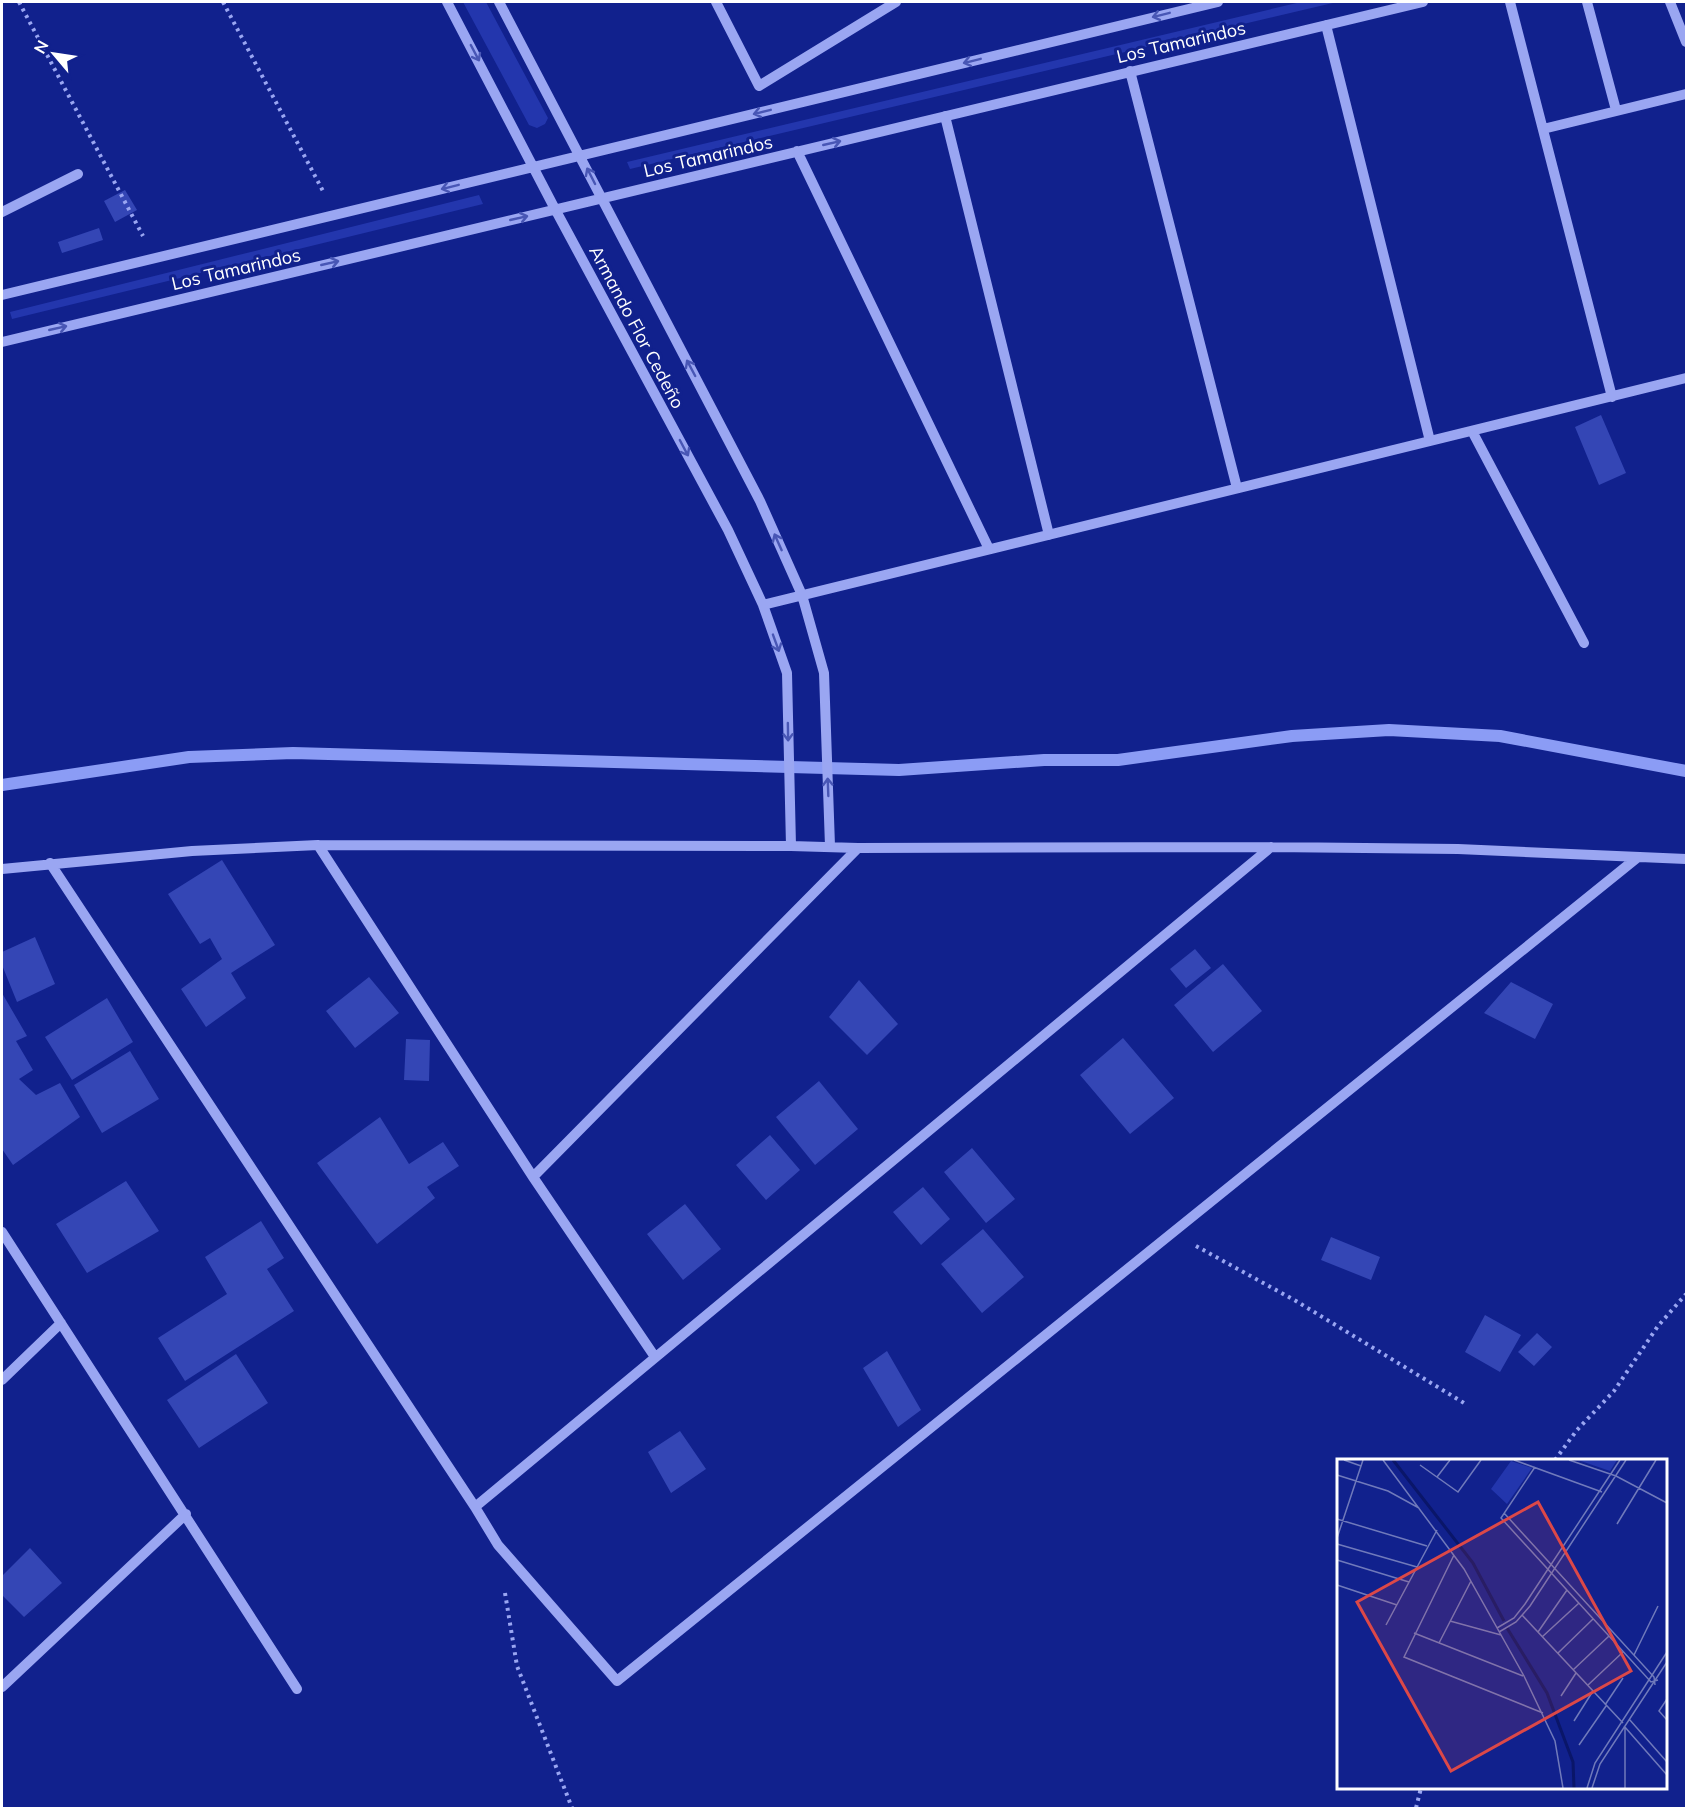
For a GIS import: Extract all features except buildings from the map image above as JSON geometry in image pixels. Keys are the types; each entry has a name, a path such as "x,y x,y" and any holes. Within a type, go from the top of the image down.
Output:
{"street":[{"name":"Armando Flor Cedeño","path":"447,2 555,209 728,530 763,605 787,673 791,846"},
{"name":"Armando Flor Cedeño","path":"499,2 760,501 802,596 824,673 830,846"},
{"path":"716,2 759,86 896,2"},
{"name":"Los Tamarindos","path":"2,295 1218,2"},
{"name":"Los Tamarindos","path":"2,342 1423,2"},
{"path":"1510,2 1612,396"},
{"path":"1587,2 1616,110"},
{"path":"1670,2 1686,42"},
{"path":"1326,25 1430,441"},
{"path":"1130,71 1238,488"},
{"path":"1543,129 1686,94"},
{"path":"945,116 1048,535"},
{"path":"797,152 989,549"},
{"path":"2,212 78,174"},
{"path":"763,605 1612,396 1685,382"},
{"path":"1472,431 1584,643"},
{"path":"318,845 533,1177 655,1357"},
{"path":"2,868 192,851 318,845 830,846 858,848 1271,847 1458,849 1686,859"},
{"path":"475,1507 1271,847"},
{"path":"533,1177 858,848"},
{"path":"50,863 498,1545 617,1681 1638,857"},
{"path":"2,1232 297,1689"},
{"path":"2,1380 61,1323"},
{"path":"2,1687 186,1514"}],"path":[{"path":"19,2 155,258"},
{"path":"223,2 335,215"},
{"path":"1172,1233 1296,1301 1464,1403"},
{"path":"1556,1459 1577,1430 1614,1391 1658,1326 1686,1294"},
{"path":"505,1589 517,1666 572,1809"},
{"path":"1416,1809 1421,1789"}],"shaded area":[{"path":"463,2 486,2 548,118 545,124 537,128 529,125"},
{"path":"1301,2 1337,2 630,169 627,162"},
{"path":"479,195 483,204 12,319 10,312"}],"waterway":[{"path":"2,785 189,757 293,753 899,770 1044,760 1118,760 1292,736 1389,730 1500,736 1686,771"}]}
